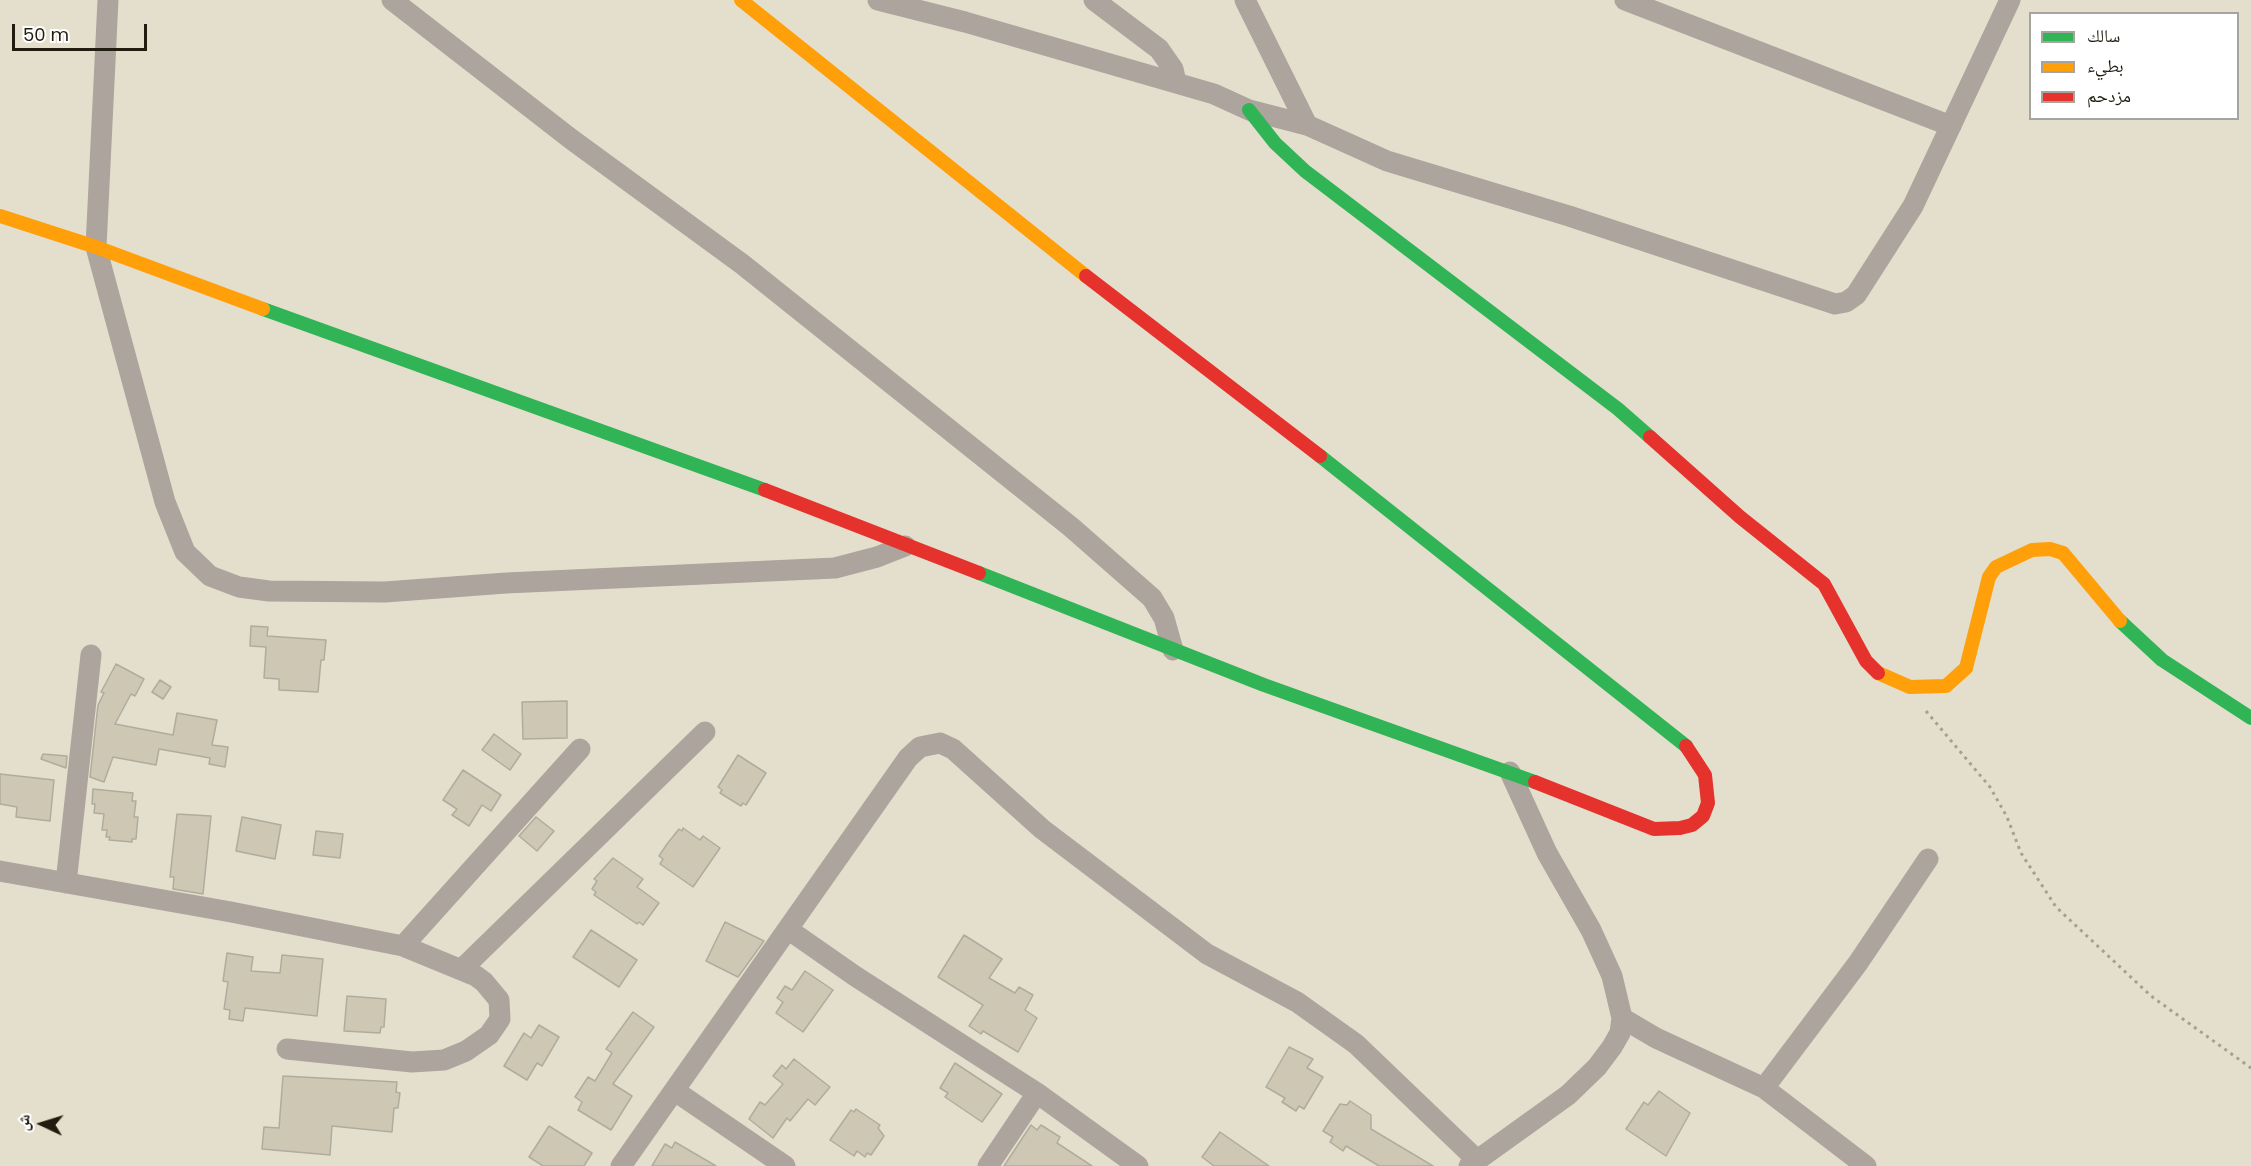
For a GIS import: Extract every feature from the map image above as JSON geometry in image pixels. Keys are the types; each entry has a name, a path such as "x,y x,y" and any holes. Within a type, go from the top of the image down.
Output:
{"street":[{"path":"108,0 96,247 165,502 178,540 200,569 220,582 269,591 385,592 506,583 787,572 835,568 877,557 905,546"},
{"path":"392,0 571,140 742,264 1071,527 1152,598 1164,618 1173,650"},
{"path":"0,216 96,247 392,358 499,393 771,492 1173,650 1367,724 1510,772 1654,829 1668,831 1692,825 1703,816 1708,803 1705,775 1683,742 1397,515 1052,251 741,0"},
{"path":"878,0 965,22 1214,93 1249,110 1307,125 1387,161 1569,216 1835,304 1846,302 1856,295 1912,206 2010,0"},
{"path":"1094,0 1159,49 1173,69 1176,82"},
{"path":"1245,0 1307,125"},
{"path":"1625,0 1951,126"},
{"path":"1249,110 1275,143 1305,171 1618,409 1740,517 1824,584 1866,661 1892,681 1910,687 1946,686 1956,678 1968,662 1989,577 1996,567 2031,550 2050,549 2063,553 2124,626 2162,660 2251,718"},
{"path":"66,883 91,655"},
{"path":"462,969 705,732"},
{"path":"621,1166 908,758 920,747 940,744 953,749 1042,829 1208,954 1297,1002 1356,1044 1473,1163 1568,1095 1597,1067 1620,1033 1622,1018 1612,976 1591,930 1547,853 1510,772"},
{"path":"403,946 580,749"},
{"path":"1764,1088 1858,963 1928,859"},
{"path":"0,871 403,946 462,969 484,982 494,991 501,1010 500,1019 489,1035 454,1057 412,1062 287,1049"},
{"path":"789,930 855,976 1037,1093 1138,1166"},
{"path":"1622,1018 1656,1038 1764,1088 1866,1166"},
{"path":"675,1091 785,1166"},
{"path":"988,1166 1037,1093"}],"path":[{"path":"1910,687 1936,726 1990,787 2007,817 2020,853 2056,907 2151,996 2251,1068"}],"building":[{"path":"251,626 268,627 267,636 326,640 324,660 321,660 318,692 279,690 279,679 264,678 266,647 250,646"},
{"path":"116,664 144,679 135,696 131,694 115,724 173,735 177,713 217,720 212,745 228,747 225,767 209,764 210,758 159,749 156,765 113,757 104,782 90,777 98,705 104,693 101,692"},
{"path":"160,680 171,687 163,699 152,692"},
{"path":"567,701 567,738 523,739 522,702"},
{"path":"494,734 521,754 510,770 482,750"},
{"path":"43,754 67,756 66,768 41,759"},
{"path":"738,755 766,773 746,805 743,803 741,806 720,793 722,790 718,787"},
{"path":"463,770 501,795 491,811 482,805 469,826 452,815 457,809 443,800"},
{"path":"0,774 54,780 50,821 16,817 17,807 0,804"},
{"path":"93,789 133,793 132,801 136,801 134,817 138,817 136,839 132,839 132,842 109,840 110,837 106,837 107,830 102,830 104,814 94,813"},
{"path":"177,814 211,816 203,894 173,889 174,877 170,877"},
{"path":"242,817 281,825 275,859 236,851"},
{"path":"536,817 554,831 537,851 519,836"},
{"path":"683,828 700,840 703,836 720,848 693,887 660,864 663,859 659,856 679,829 682,831"},
{"path":"316,831 343,834 340,858 313,855"},
{"path":"613,858 643,879 637,887 659,903 643,925 639,922 637,924 594,895 596,892 592,889 597,881 594,879"},
{"path":"725,922 764,941 738,977 706,961"},
{"path":"591,930 637,960 619,987 573,957"},
{"path":"964,935 1002,959 989,978 1015,993 1019,987 1033,995 1025,1010 1037,1018 1018,1052 983,1031 981,1034 969,1026 983,1005 938,977"},
{"path":"227,953 253,957 251,971 280,973 282,955 323,959 317,1016 245,1008 243,1021 229,1019 230,1010 224,1009 228,982 223,981"},
{"path":"805,971 833,990 803,1032 776,1013 783,1002 777,998 785,986 792,990"},
{"path":"347,996 386,999 384,1027 381,1027 380,1033 344,1031"},
{"path":"633,1012 654,1027 613,1084 632,1096 611,1130 578,1110 582,1102 575,1097 588,1077 595,1081 612,1053 606,1049"},
{"path":"539,1025 559,1037 542,1066 537,1063 527,1080 504,1066 524,1033 531,1038"},
{"path":"1289,1047 1313,1059 1307,1068 1323,1077 1304,1109 1299,1106 1296,1111 1282,1102 1285,1098 1266,1087"},
{"path":"794,1059 830,1087 815,1105 808,1099 790,1121 787,1118 773,1138 749,1119 760,1102 765,1105 783,1084 773,1076 782,1065 786,1069"},
{"path":"955,1063 1002,1094 982,1122 945,1097 948,1093 940,1088"},
{"path":"283,1076 397,1082 396,1092 400,1093 398,1108 394,1108 392,1132 332,1126 330,1155 262,1149 264,1127 279,1128"},
{"path":"1659,1091 1690,1113 1666,1156 1626,1129 1644,1102 1648,1105"},
{"path":"1350,1101 1371,1115 1371,1129 1433,1166 1379,1166 1346,1146 1343,1151 1330,1142 1333,1137 1323,1131 1340,1104 1347,1105"},
{"path":"856,1109 880,1125 878,1128 884,1136 871,1155 867,1153 865,1157 857,1151 854,1156 830,1140 851,1110 854,1112"},
{"path":"1031,1125 1037,1130 1041,1125 1060,1137 1057,1143 1092,1166 1004,1166"},
{"path":"549,1126 592,1153 584,1166 543,1166 529,1157"},
{"path":"1220,1132 1269,1166 1214,1166 1202,1157"},
{"path":"675,1142 716,1166 652,1166 665,1144 672,1148"}],"traffic: fast":[{"path":"1249,110 1275,143 1305,171 1618,409 1650,437"},
{"path":"263,309 765,490"},
{"path":"1320,456 1686,746"},
{"path":"979,573 1264,685 1535,782"},
{"path":"2120,621 2162,660 2251,718"}],"traffic: slow":[{"path":"741,0 1086,276"},
{"path":"0,216 96,247 263,309"},
{"path":"1878,673 1910,687 1946,686 1966,668 1989,577 1996,567 2032,550 2050,549 2063,553 2120,621"}],"traffic: jam":[{"path":"1086,276 1320,456"},
{"path":"1650,437 1740,517 1824,584 1866,661 1878,673"},
{"path":"765,490 979,573"},
{"path":"1535,782 1654,829 1680,828 1692,825 1703,816 1708,803 1705,775 1686,746"}]}
